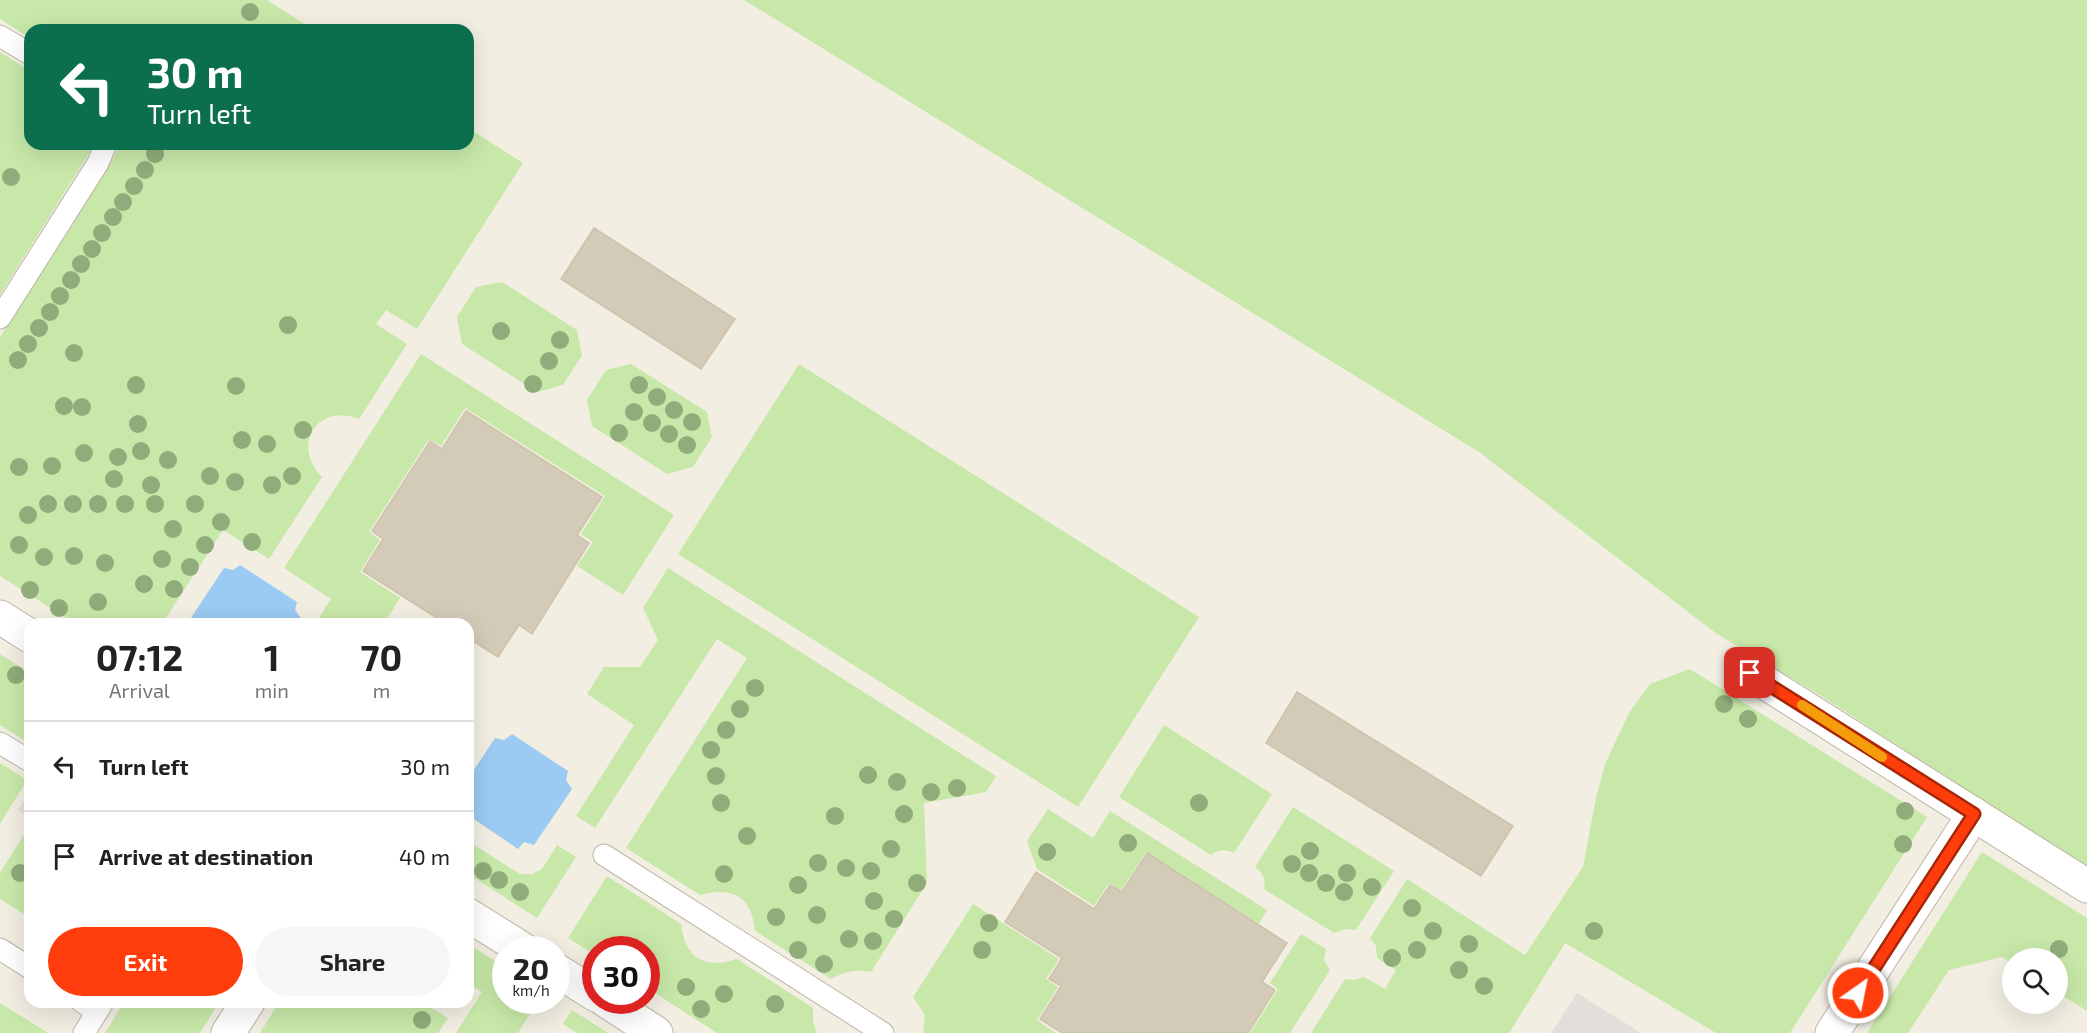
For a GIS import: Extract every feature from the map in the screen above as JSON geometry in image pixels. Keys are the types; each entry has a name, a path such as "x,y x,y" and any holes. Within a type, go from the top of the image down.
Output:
{"street":[{"path":"0,617 24,632"},
{"path":"1750,673 2087,886"},
{"path":"1832,1033 1974,814"},
{"path":"474,919 502,936"},
{"path":"228,1033 244,1008"},
{"path":"627,1014 656,1033"}],"lane":[{"path":"0,36 24,50"},
{"path":"0,318 98,164 104,150"},
{"path":"0,743 24,757"},
{"path":"604,855 883,1033"},
{"path":"0,949 24,964"},
{"path":"84,1033 93,1008"}],"green space":[{"path":"0,0 267,0 305,24 24,24 24,34 0,19"},
{"path":"744,0 2087,0 2087,869 1823,697 1717,634 1479,452"},
{"path":"0,52 24,67 24,150 91,150 0,295"},
{"path":"474,132 523,163 417,329 386,310 376,324 407,344 359,419 344,415 331,417 321,422 313,430 309,441 309,452 313,465 322,477 269,559 223,530 166,618 66,618 0,576 0,337 117,150 474,150"},
{"path":"502,282 577,330 582,355 563,385 537,392 462,344 457,317 476,287"},
{"path":"421,354 674,515 623,595 577,566 593,542 581,534 605,496 465,408 441,446 429,439 369,532 380,540 360,572 400,598 388,618 319,618 331,599 284,568"},
{"path":"631,364 707,412 712,437 693,467 667,474 592,426 587,400 606,370"},
{"path":"799,364 1199,617 1078,807 678,554"},
{"path":"668,568 996,776 986,792 924,803 927,883 871,972 850,971 831,979 755,931 750,909 738,896 722,892 700,895 626,848 747,658 717,639 595,828 576,816 634,725 587,694 604,667 640,667 658,640 643,608"},
{"path":"0,654 24,669 24,740 0,725"},
{"path":"1690,669 1927,817 1790,1033 1716,1033 1565,943 1509,1033 1311,1033 1345,979 1353,980 1364,977 1385,989 1396,970 1377,958 1376,946 1370,938 1407,879 1525,955 1583,867 1605,764 1629,713 1650,684"},
{"path":"1164,725 1272,794 1234,853 1222,850 1211,855 1119,797"},
{"path":"0,763 24,778 24,785 0,824"},
{"path":"1293,807 1394,871 1356,930 1346,929 1334,933 1264,889 1263,876 1255,867"},
{"path":"1048,809 1093,838 1110,811 1267,910 1259,924 1146,852 1121,891 1109,883 1094,906 1037,869 1027,841"},
{"path":"24,835 24,914 0,899 0,873"},
{"path":"474,845 520,874 532,874 542,869 557,845 576,857 537,918 474,878"},
{"path":"1982,852 2087,918 2087,1011 2068,999 2068,948 2002,948 2002,957 1949,970 1908,1033 1867,1033"},
{"path":"607,876 681,924 687,945 698,958 715,963 737,959 813,1008 813,1021 817,1033 717,1033 660,996 660,936 582,936 582,947 570,939 569,936"},
{"path":"973,904 1059,959 1046,979 1058,987 1037,1020 1056,1033 923,1033 925,1015 913,997"},
{"path":"1301,934 1326,949 1324,960 1330,970 1290,1033 1250,1033 1278,989 1270,983"},
{"path":"474,948 492,959 492,1014 530,1014 518,1033 456,1033 474,1008 482,992 474,987"},
{"path":"0,1003 48,1033 0,1033"},
{"path":"120,1008 215,1008 200,1033 105,1033"},
{"path":"275,1008 432,1008 448,1018 438,1033 260,1033"},
{"path":"572,1010 608,1033 577,1033 563,1024"}],"shaded area":[{"path":"24,801 24,814 18,810"},
{"path":"1577,993 1641,1033 1551,1033"}],"water":[{"path":"240,565 297,602 295,610 301,618 191,618 224,568 233,570"},
{"path":"512,734 568,771 566,780 572,789 534,845 524,842 518,849 474,819 474,770 495,738 504,740"}],"building":[{"path":"594,228 735,319 701,369 561,279"},
{"path":"466,411 602,497 577,535 589,543 532,634 519,625 498,657 474,642 474,618 437,618 363,571 383,539 372,531 430,441 442,449"},
{"path":"1297,692 1513,826 1481,876 1266,743"},
{"path":"1147,853 1287,943 1262,982 1275,990 1248,1033 1062,1033 1040,1019 1061,986 1049,979 1062,958 1005,922 1036,872 1094,909 1110,885 1122,892"}],"slow traffic":[{"path":"1802,705 1882,757"}],"route":[{"path":"1750,673 1974,814 1858,993"}]}
